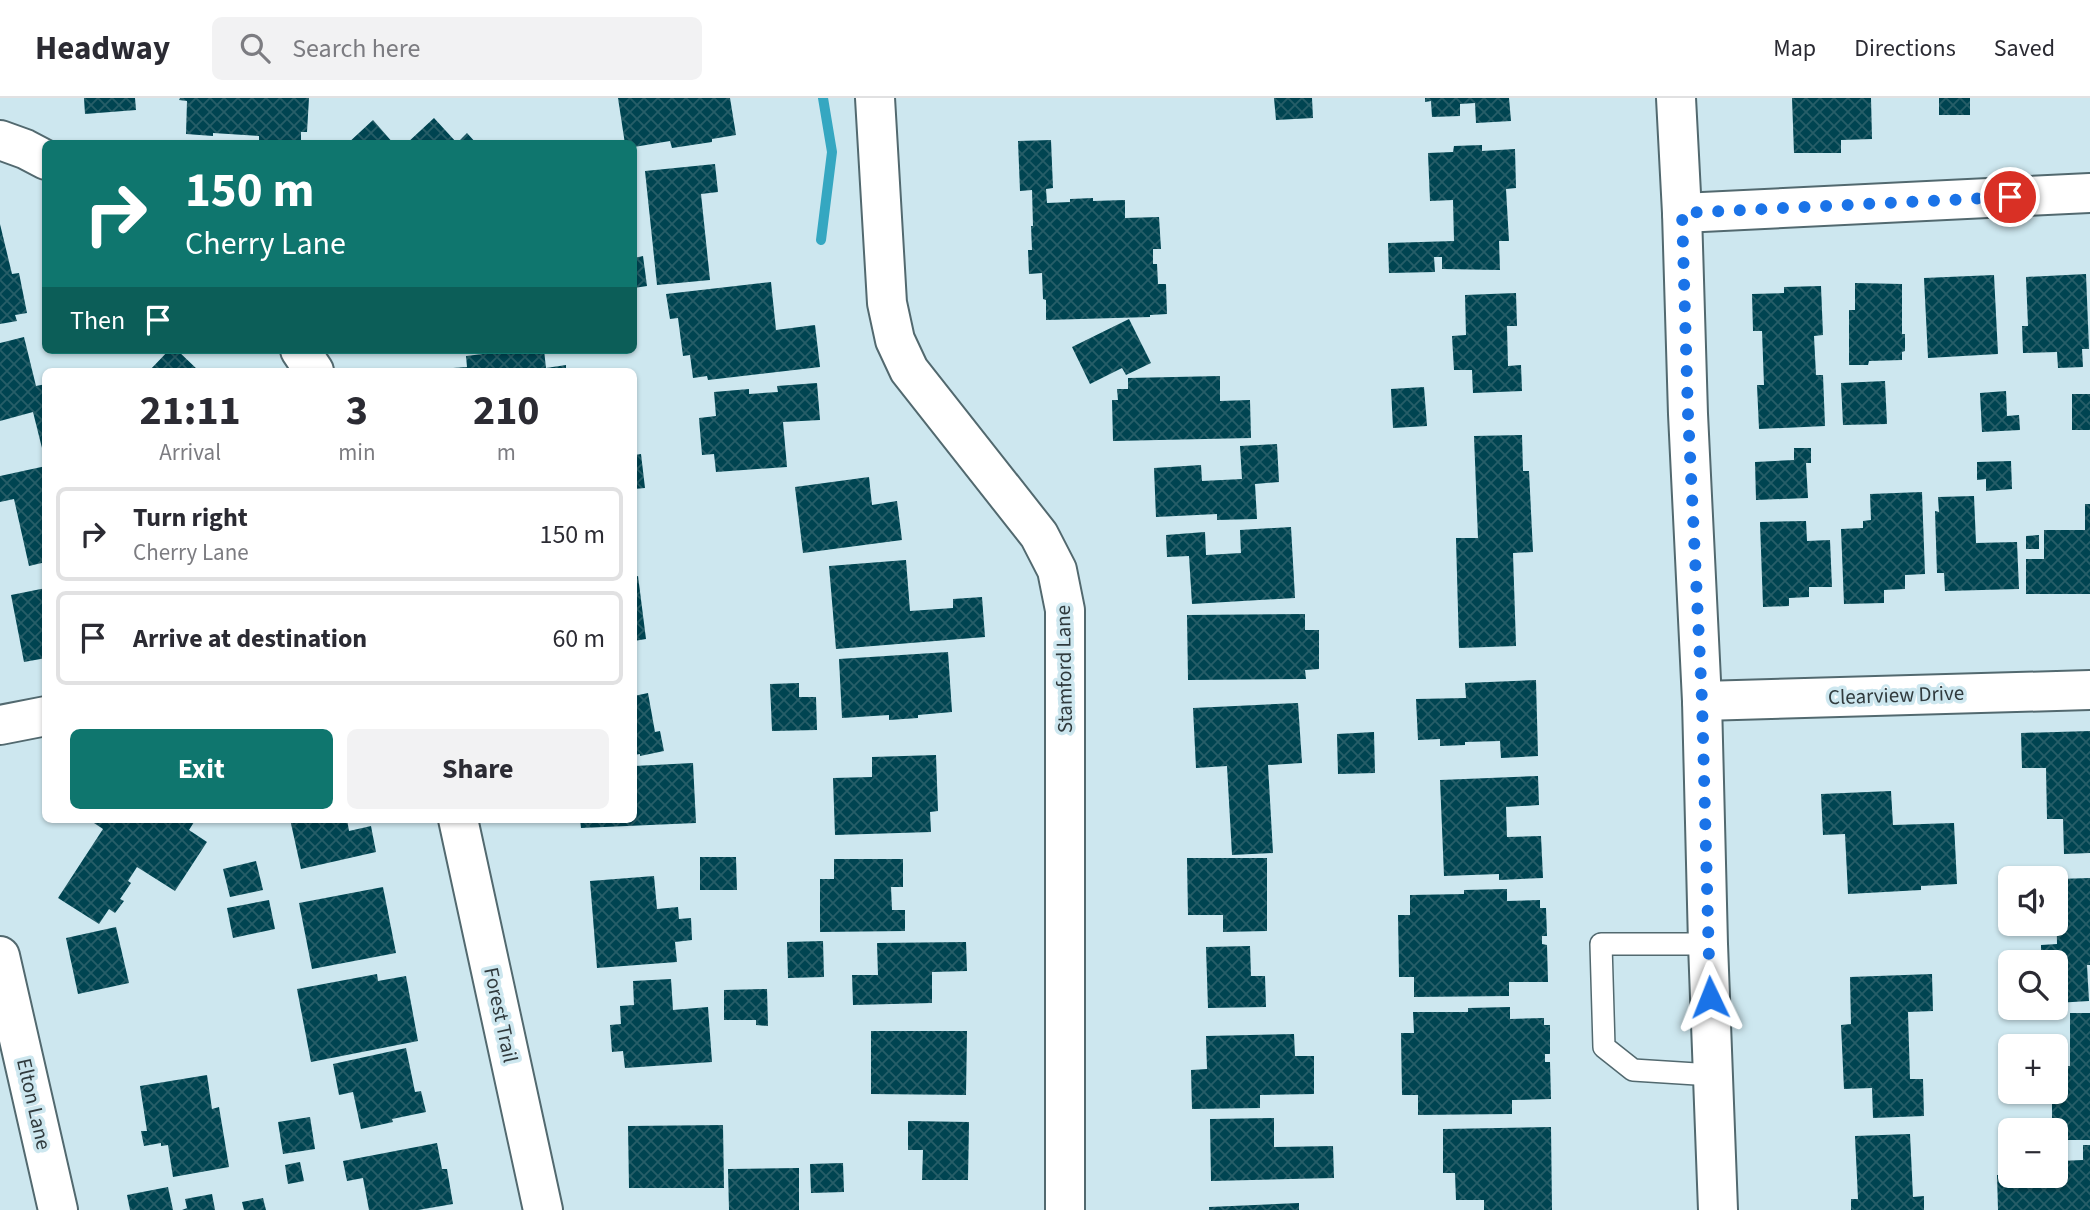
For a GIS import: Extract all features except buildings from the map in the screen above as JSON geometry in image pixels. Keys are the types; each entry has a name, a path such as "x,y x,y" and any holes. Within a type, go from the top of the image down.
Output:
{"street":[{"name":"Stamford Lane","path":"875,98 887,303 895,340 908,370 1039,535 1057,570 1065,610 1065,1210"},
{"path":"1676,98 1702,701 1718,1210"},
{"path":"0,140 42,158"},
{"path":"1682,213 2090,193"},
{"name":"Clearview Drive","path":"1702,701 2090,690"},
{"path":"0,725 42,717"},
{"name":"Forest Trail","path":"459,823 543,1210"},
{"name":"Elton Lane","path":"0,956 58,1210"}],"lane":[{"path":"1708,944 1601,944 1604,1047 1633,1070 1712,1075"}],"waterway":[{"path":"821,240 832,152 823,98"}],"route":[{"path":"1710,997 1702,701 1688,414 1682,213 2010,197"}]}
